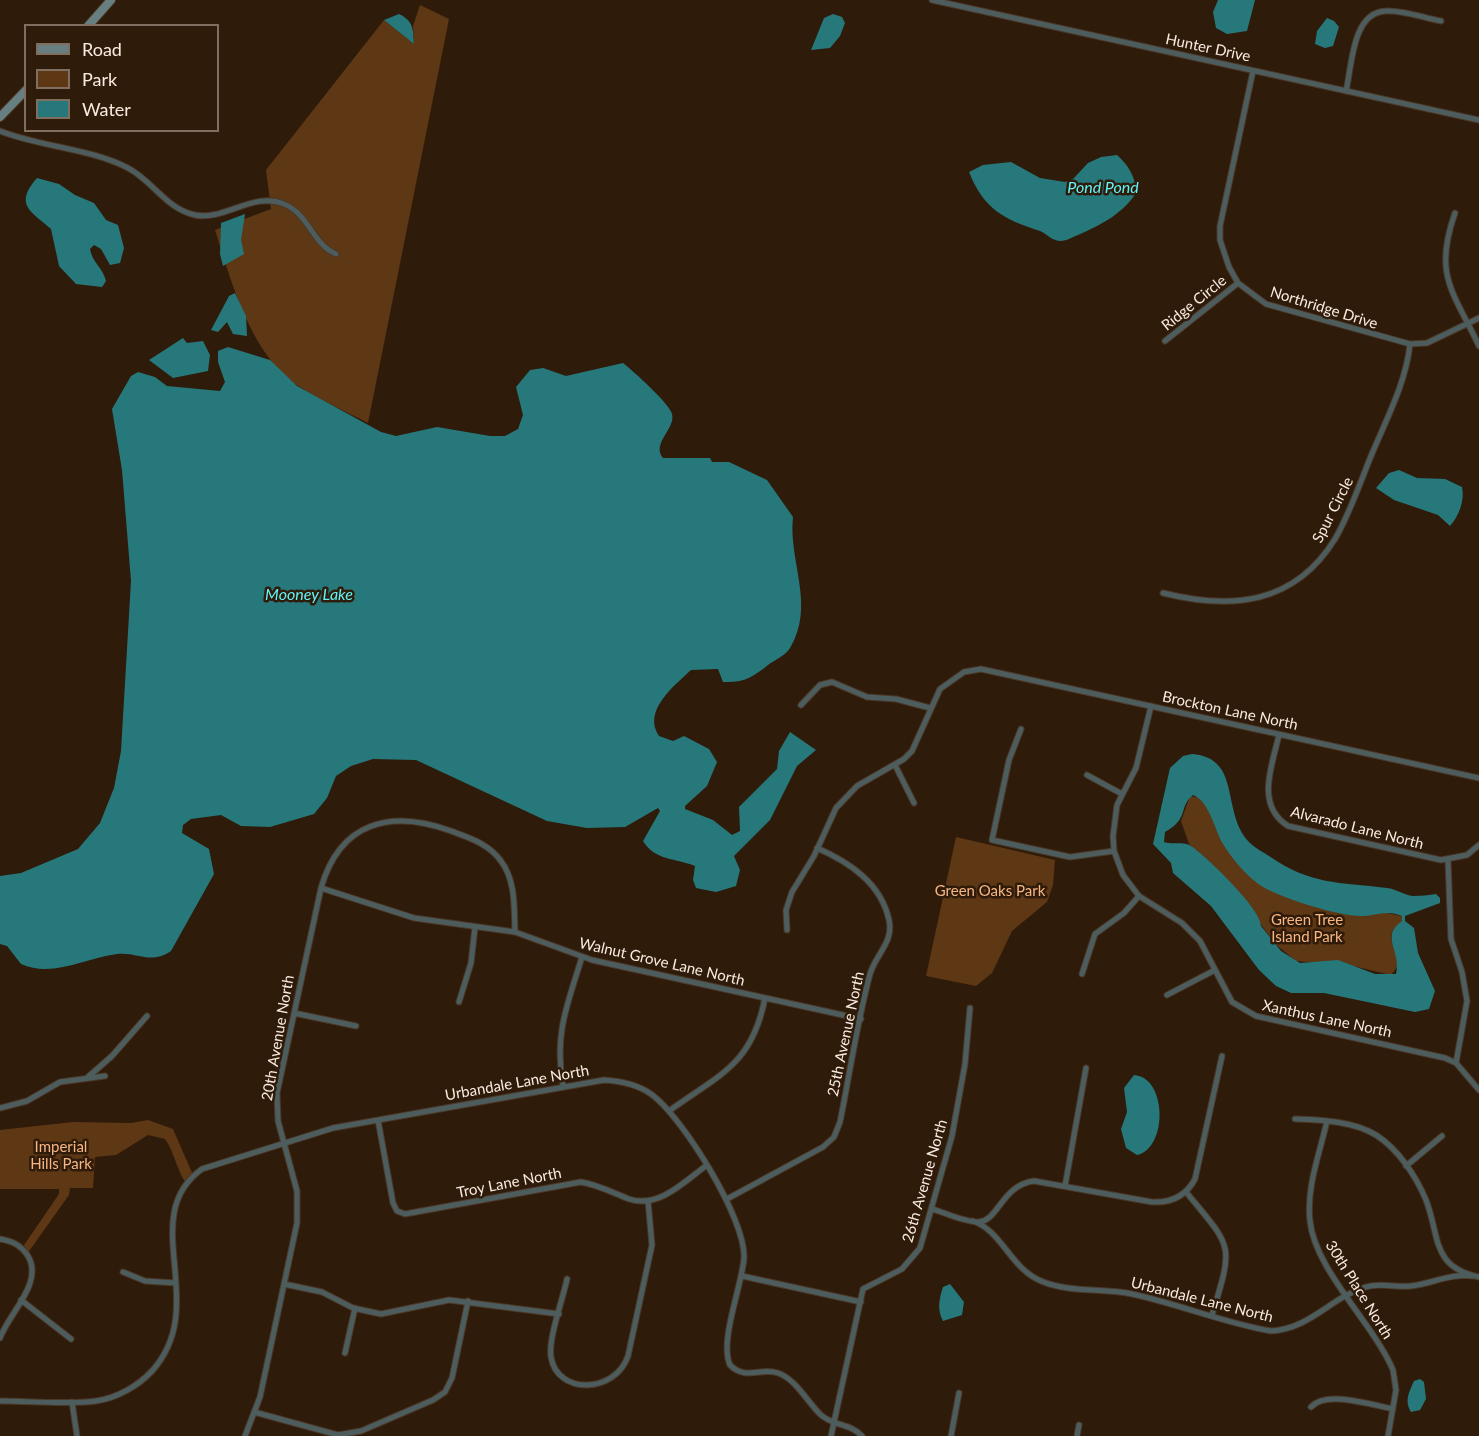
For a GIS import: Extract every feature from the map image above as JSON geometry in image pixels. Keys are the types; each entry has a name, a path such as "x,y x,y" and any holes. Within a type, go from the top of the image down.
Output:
{"main road":[{"path":"90,24 111,0"},
{"path":"0,117 24,92"}],"street":[{"name":"Hunter Drive","path":"932,0 1479,120"},
{"path":"1346,91 1361,27 1372,15 1387,10 1441,21"},
{"name":"Northridge Drive","path":"1253,70 1220,226 1224,254 1238,283 1254,297 1279,309 1410,344 1427,342 1479,318"},
{"path":"0,131 128,168 147,182 169,204 195,215 205,216 258,201 284,204 298,213 318,241 336,254"},
{"path":"1455,213 1445,242 1444,266 1451,289 1479,345"},
{"name":"Ridge Circle","path":"1165,341 1238,283"},
{"name":"Spur Circle","path":"1163,593 1211,602 1243,602 1282,588 1315,565 1335,539 1349,510 1405,373 1410,344"},
{"name":"Brockton Lane North","path":"930,708 934,697 947,682 975,669 1479,778"},
{"path":"788,930 788,901 817,848 828,821 846,796 904,759 918,742 930,708 896,699 867,697 832,682 820,685 801,705"},
{"path":"1021,729 1009,760 992,840 1070,857 1114,851 1114,820 1122,794 1136,768 1150,706"},
{"name":"Alvarado Lane North","path":"1279,735 1268,793 1271,809 1281,821 1296,828 1448,861"},
{"path":"895,765 914,803"},
{"path":"1087,775 1122,794"},
{"path":"321,888 330,863 358,833 389,821 423,822 473,839 494,852 502,861 512,884 515,932"},
{"path":"1479,845 1467,855 1448,861 1451,939 1462,972 1467,1001 1456,1063 1479,1090"},
{"name":"25th Avenue North","path":"728,1199 823,1148 834,1137 840,1122 872,968 889,938 889,921 876,892 867,880 843,860 817,848"},
{"name":"Xanthus Lane North","path":"1114,851 1123,875 1140,896 1192,931 1232,1002 1247,1014 1437,1055 1456,1063"},
{"name":"Walnut Grove Lane North","path":"321,888 414,918 515,932 582,957 861,1019"},
{"name":"20th Avenue North","path":"245,1436 254,1412 284,1284 298,1207 294,1175 279,1121 277,1092 321,888"},
{"path":"1082,974 1095,934 1124,913 1140,896"},
{"path":"459,1002 471,963 475,927"},
{"path":"563,1086 559,1055 560,1031 582,957"},
{"path":"1167,995 1215,970"},
{"path":"669,1111 730,1067 746,1051 757,1031 765,998"},
{"name":"26th Avenue North","path":"831,1436 864,1289 902,1269 915,1256 932,1209 959,1100 969,1008"},
{"path":"294,1013 356,1026"},
{"path":"87,1078 112,1056 147,1016"},
{"path":"932,1209 973,1221 988,1219 1010,1190 1025,1182 1065,1186 1161,1203 1170,1201 1192,1186 1198,1171 1222,1056"},
{"path":"1065,1186 1086,1068"},
{"path":"0,1108 27,1101 60,1082 105,1076"},
{"name":"Urbandale Lane North","path":"0,1401 97,1401 124,1392 137,1384 157,1365 174,1333 178,1312 173,1214 179,1193 193,1175 212,1164 317,1132 591,1081 617,1080 641,1088 669,1111 728,1199 743,1246 742,1276 727,1344 730,1365 748,1374 773,1372 784,1376 823,1418 834,1422"},
{"path":"1295,1119 1327,1121 1375,1135 1406,1166 1426,1202 1440,1251 1450,1265 1477,1276"},
{"name":"Troy Lane North","path":"378,1120 393,1203 400,1213 581,1182 606,1188 628,1199 648,1201"},
{"name":"30th Place North","path":"1327,1121 1312,1192 1310,1220 1317,1248 1393,1370 1396,1390 1388,1436"},
{"path":"1406,1166 1442,1136"},
{"path":"567,1279 550,1356 555,1368 566,1378 591,1385 608,1382 621,1372 628,1356 652,1245 648,1201 668,1194 707,1165"},
{"path":"1186,1192 1219,1231 1226,1251 1225,1273 1212,1315"},
{"name":"Urbandale Lane North","path":"973,1221 987,1228 1021,1268 1039,1281 1060,1286 1128,1294 1259,1329 1283,1330 1306,1322 1366,1287 1410,1286 1451,1275 1477,1276"},
{"path":"0,1239 16,1243 27,1254 32,1276 0,1338"},
{"path":"123,1272 145,1281 176,1283"},
{"path":"742,1276 861,1302"},
{"path":"284,1284 322,1292 355,1308 381,1314 449,1299 559,1314"},
{"path":"21,1300 71,1339"},
{"path":"254,1412 338,1435 361,1431 433,1400 445,1392 452,1378 468,1301"},
{"path":"345,1353 355,1308"},
{"path":"951,1436 959,1393"},
{"path":"1311,1407 1323,1398 1393,1409"},
{"path":"72,1402 77,1436"},
{"path":"834,1422 852,1427 862,1436"},
{"path":"1077,1436 1079,1425"}],"green space":[{"path":"420,5 449,19 368,423 298,386 267,356 245,316 215,230 271,209 266,170 384,20 414,44 413,26"},
{"name":"Green Tree Island Park","path":"1190,796 1201,798 1268,889 1402,916 1402,922 1392,932 1391,937 1398,966 1391,975 1353,966 1296,961 1275,944 1234,887 1189,844 1181,821"},
{"name":"Green Oaks Park","path":"956,837 1055,860 1053,885 1047,902 1012,931 992,973 976,986 926,976"},
{"name":"Imperial Hills Park","path":"148,1120 173,1129 193,1175 186,1183 165,1139 148,1135 116,1155 95,1157 93,1188 70,1188 69,1195 27,1254 22,1248 59,1194 59,1189 0,1189 0,1130 73,1122 131,1123"}],"water":[{"path":"1218,0 1255,0 1247,31 1227,34 1216,28 1213,12"},
{"path":"399,14 410,23 414,44 384,20"},
{"path":"833,14 842,17 845,23 840,36 830,48 811,50 824,18"},
{"path":"1327,18 1339,27 1333,46 1325,48 1315,44 1317,31"},
{"name":"Pond Pond","path":"1117,155 1130,171 1137,192 1111,218 1063,241 1055,240 996,211 981,195 969,172 983,165 1011,162 1040,178 1065,182 1073,179 1088,163 1101,157"},
{"path":"37,178 59,184 75,195 94,203 106,220 118,225 124,248 120,263 110,265 101,249 94,245 90,249 106,281 102,287 76,284 59,266 51,229 32,213 26,202 26,195"},
{"path":"245,214 241,240 244,254 223,266 220,254 221,223"},
{"path":"235,293 246,316 247,336 233,334 227,322 218,332 211,330 229,296"},
{"path":"183,338 187,343 203,341 210,355 208,371 173,378 149,360"},
{"name":"Mooney Lake","path":"228,347 270,360 297,386 381,432 396,436 437,427 490,436 505,436 518,429 523,415 516,387 530,370 543,368 566,376 623,363 670,409 671,425 660,447 663,458 710,458 712,462 729,462 767,480 793,517 801,616 790,648 758,673 743,680 723,682 718,669 691,670 669,691 657,708 654,717 659,736 673,741 684,736 709,749 717,762 707,786 685,806 685,809 713,820 732,835 740,831 739,807 777,769 779,751 790,732 816,750 797,766 770,820 734,856 740,870 736,886 716,892 696,888 693,880 695,866 660,856 648,847 643,841 660,811 658,808 625,827 587,828 547,821 416,760 373,759 351,766 336,776 327,798 314,814 270,827 241,826 221,815 191,819 183,825 182,833 209,849 214,874 171,951 164,955 150,958 117,954 69,966 45,969 21,964 7,946 0,944 0,876 21,873 78,849 100,823 114,788 121,751 131,581 122,470 112,409 131,376 138,372 155,377 167,386 220,391 225,382 218,362 218,351"},
{"path":"1399,470 1417,478 1445,479 1462,487 1463,497 1460,508 1450,526 1438,515 1394,500 1376,488 1389,473"},
{"path":"1192,754 1208,758 1218,765 1225,776 1235,817 1241,831 1252,845 1284,865 1325,881 1387,888 1413,896 1436,894 1440,898 1440,903 1405,916 1405,921 1414,928 1418,953 1435,991 1429,1009 1415,1012 1324,993 1291,993 1276,986 1259,970 1211,906 1173,873 1171,863 1153,844 1170,768 1183,756","holes":["1193,795 1199,798 1208,810 1223,844 1238,865 1257,883 1292,900 1338,913 1361,916 1392,913 1402,916 1402,921 1392,933 1396,974 1375,974 1338,960 1300,963 1281,951 1261,926 1253,908 1208,860 1188,845 1164,842 1165,832 1178,822 1189,799"]},
{"path":"1134,1075 1145,1079 1153,1087 1160,1113 1154,1140 1147,1150 1137,1155 1126,1148 1121,1129 1127,1112 1124,1088"},
{"path":"950,1284 964,1302 962,1315 943,1321 939,1309 940,1296 943,1287"},
{"path":"1420,1379 1424,1382 1426,1399 1420,1410 1411,1412 1408,1404 1409,1393 1414,1381"}]}
